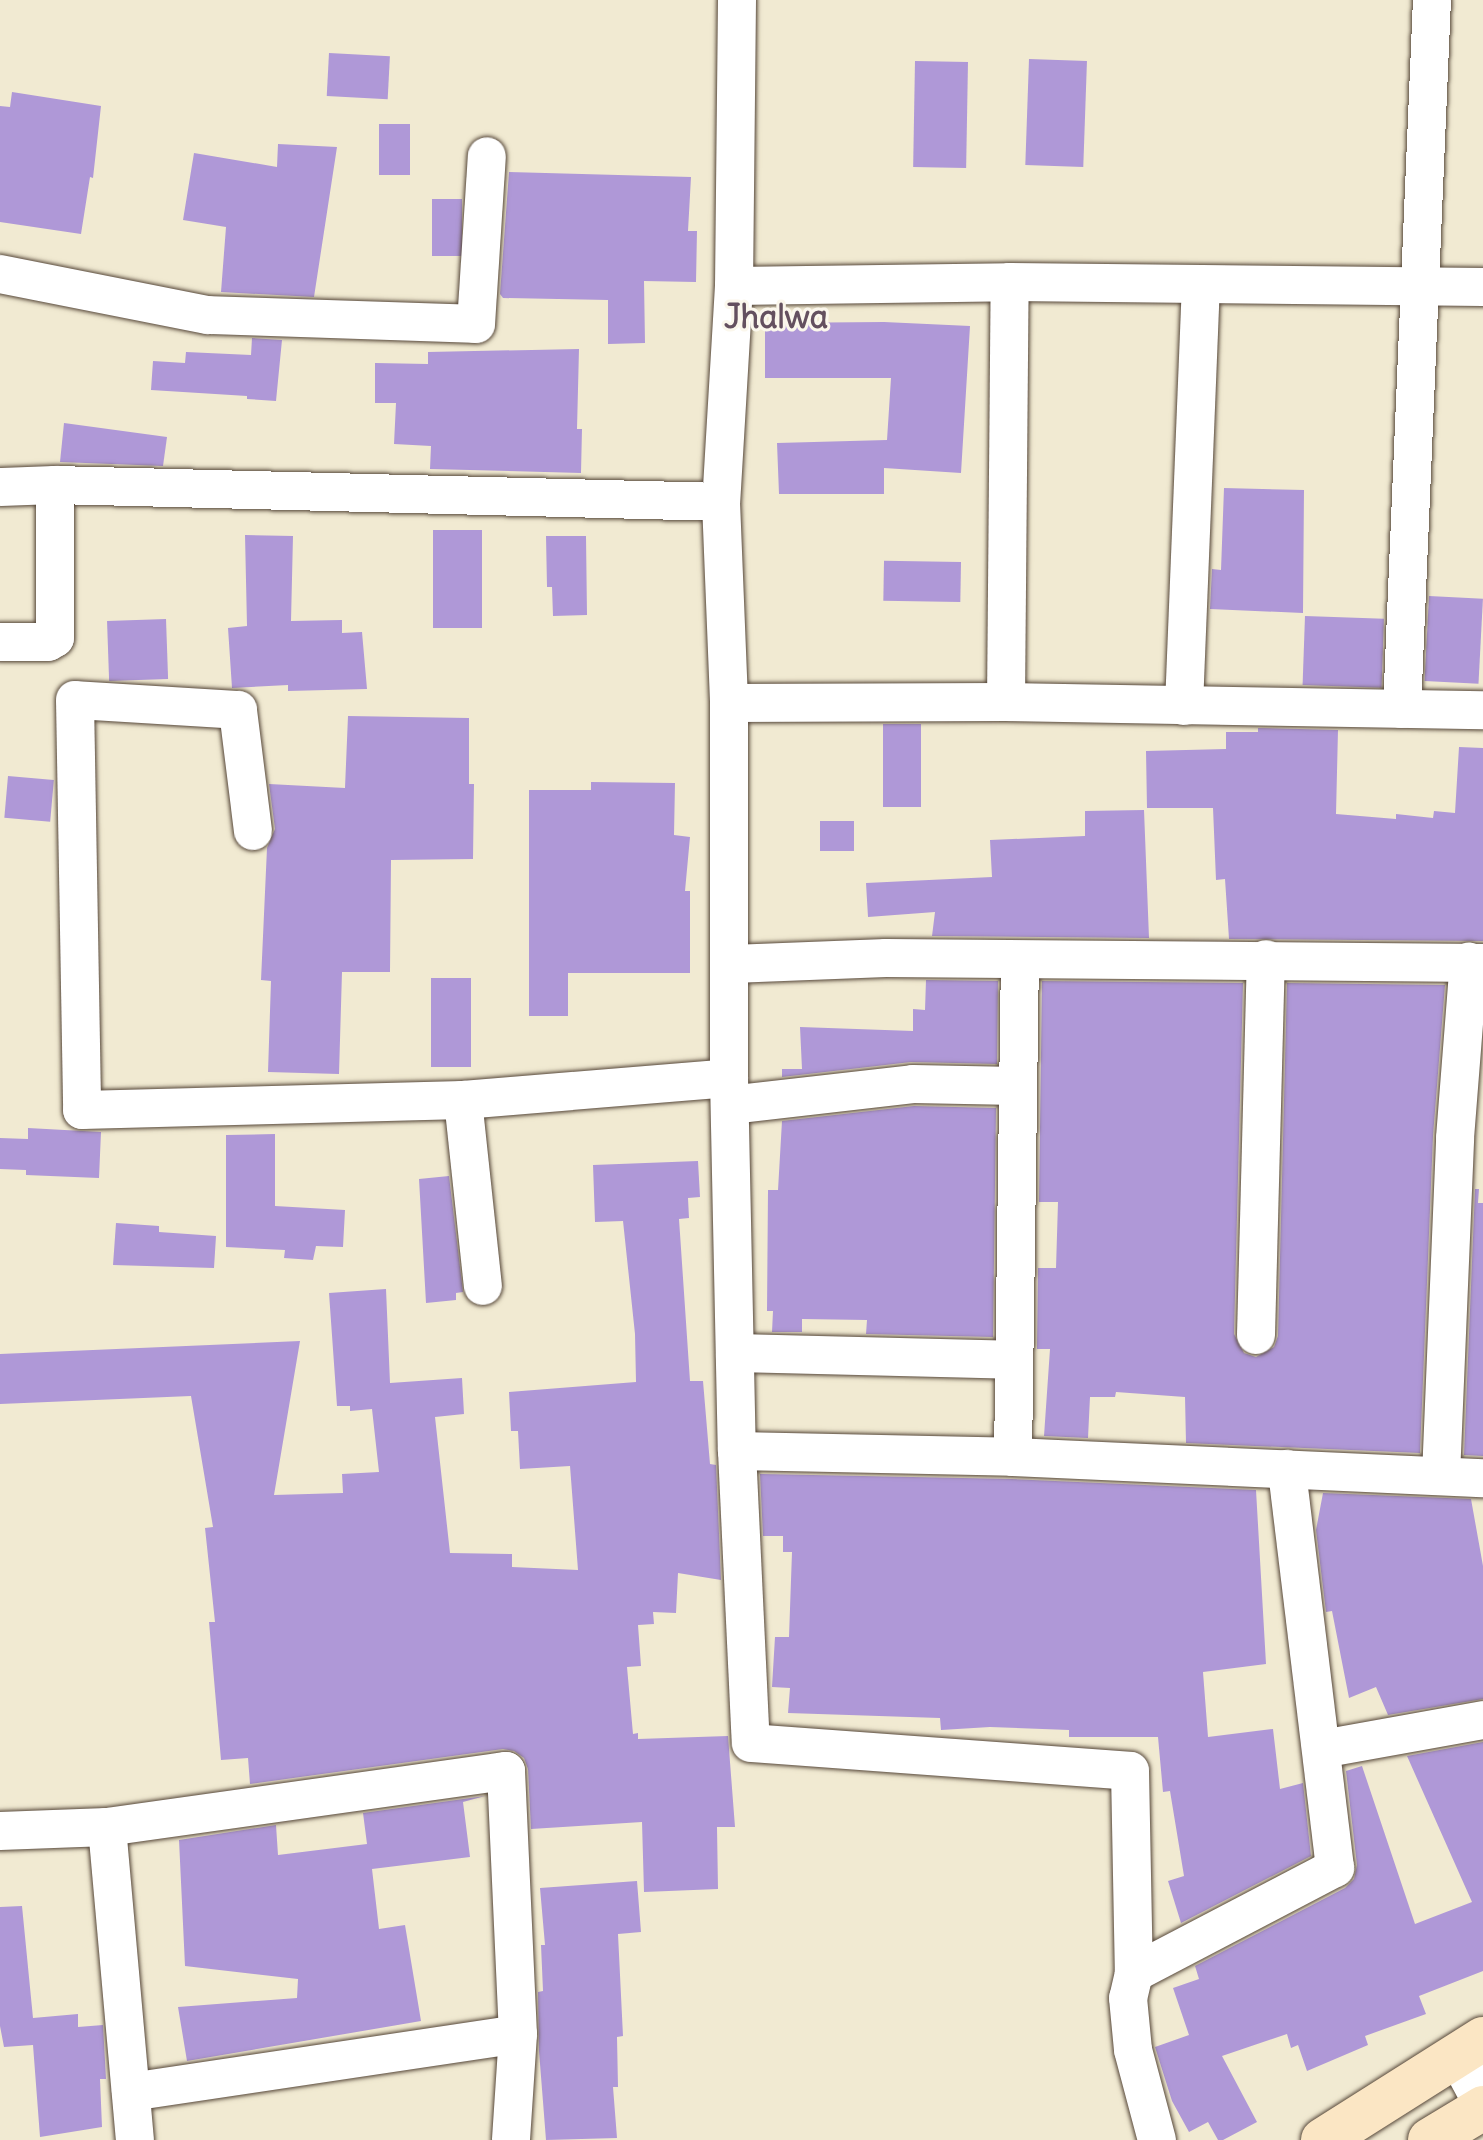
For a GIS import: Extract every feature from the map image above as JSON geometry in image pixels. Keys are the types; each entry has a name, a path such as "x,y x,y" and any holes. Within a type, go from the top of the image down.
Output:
{"main road":[{"path":"1323,2140 1470,2048"},
{"path":"1430,2140 1483,2106"}],"street":[{"path":"737,0 734,286 721,502 729,703 732,964 729,1092 737,1451 751,1743 1130,1771 1134,1973 1128,1998 1133,2050 1157,2140"},
{"path":"1402,709 1417,286 1432,0"},
{"path":"0,274 208,315 476,324 487,156"},
{"path":"734,286 1010,282 1483,287"},
{"path":"1006,702 1010,282"},
{"path":"1184,706 1201,284"},
{"path":"0,487 55,485 721,502"},
{"path":"0,642 48,642 55,638 55,485"},
{"path":"253,831 238,710 75,700 82,1110 913,1084 1017,1086"},
{"path":"729,703 1006,702 1483,710"},
{"path":"732,964 886,958 1476,962 1455,1138 1441,1476"},
{"path":"1256,1335 1266,959"},
{"path":"1013,1457 1020,961"},
{"path":"463,1100 483,1286"},
{"path":"735,1353 1013,1360"},
{"path":"737,1451 1013,1457 1441,1476 1483,1480 1483,1489"},
{"path":"1134,1973 1335,1868 1287,1469"},
{"path":"1322,1749 1483,1720"},
{"path":"0,1831 107,1827 506,1771 518,2034 511,2140"},
{"path":"107,1827 135,2140"},
{"path":"131,2092 518,2034"},
{"path":"1470,2048 1483,2106"}],"building":[{"path":"329,53 390,56 388,99 327,96"},
{"path":"1029,59 1087,61 1083,167 1025,165"},
{"path":"915,61 968,62 966,168 913,167"},
{"path":"12,92 101,106 93,178 90,177 81,234 0,222 0,106 10,107"},
{"path":"379,124 410,124 410,175 379,175"},
{"path":"278,144 337,147 314,297 221,292 226,227 183,220 194,153 277,167"},
{"path":"509,172 691,177 688,231 697,231 696,282 644,281 645,343 608,344 608,300 503,298 500,294"},
{"path":"432,199 462,199 462,256 432,256"},
{"path":"884,322 970,326 961,473 884,468 884,494 779,494 777,443 887,440 891,378 765,378 765,323"},
{"path":"252,338 282,340 276,401 247,399 247,396 151,390 153,361 185,363 186,352 251,355"},
{"path":"579,349 577,429 582,429 581,473 430,469 431,446 394,444 396,403 375,403 375,363 428,364 428,352"},
{"path":"64,423 167,437 163,466 60,462"},
{"path":"1224,488 1304,490 1303,613 1210,609 1212,569 1221,570"},
{"path":"433,530 482,530 482,628 433,628"},
{"path":"245,535 293,536 291,621 342,620 342,633 362,632 367,689 288,691 288,685 232,688 228,628 247,626"},
{"path":"546,536 586,536 587,615 553,616 552,587 547,587"},
{"path":"884,561 961,562 960,602 883,601"},
{"path":"1429,596 1483,599 1478,684 1425,681"},
{"path":"1305,616 1384,619 1382,688 1303,685"},
{"path":"166,619 168,679 109,681 107,621"},
{"path":"348,716 469,718 469,784 474,784 473,859 391,860 390,972 342,972 339,1074 268,1072 271,981 261,980 267,848 275,829 269,784 345,788"},
{"path":"883,724 921,724 921,807 883,807"},
{"path":"1258,728 1338,730 1336,814 1396,819 1396,814 1433,818 1434,811 1455,813 1459,747 1483,748 1483,941 1229,939 1225,879 1216,880 1213,808 1147,808 1146,751 1226,749 1226,732 1258,732"},
{"path":"8,776 54,780 50,822 4,818"},
{"path":"591,782 675,783 674,835 690,837 685,891 690,891 690,973 568,973 568,1016 529,1016 529,790 591,790"},
{"path":"1144,810 1149,938 932,936 935,912 868,917 866,883 992,877 990,840 1085,836 1085,811"},
{"path":"820,821 854,821 854,851 820,851"},
{"path":"431,978 471,978 471,1067 431,1067"},
{"path":"926,980 998,981 997,1064 911,1062 782,1077 782,1069 802,1069 800,1027 913,1031 913,1009 925,1010"},
{"path":"1042,981 1243,983 1234,1334 1244,1353 1256,1357 1274,1347 1278,1336 1287,983 1445,985 1433,1136 1420,1453 1186,1443 1185,1397 1116,1392 1115,1397 1090,1397 1088,1438 1044,1436 1050,1349 1037,1349 1038,1268 1056,1268 1058,1202 1039,1202"},
{"path":"914,1106 996,1108 993,1337 866,1334 867,1320 802,1319 802,1332 772,1332 773,1311 767,1311 768,1190 778,1190 782,1121"},
{"path":"28,1128 101,1132 99,1178 26,1175 26,1170 0,1169 0,1138 28,1139"},
{"path":"275,1134 275,1206 345,1210 343,1247 316,1246 313,1260 284,1258 285,1250 226,1247 226,1135"},
{"path":"698,1161 700,1197 688,1198 689,1218 679,1219 690,1381 703,1381 710,1464 716,1465 721,1580 678,1573 676,1613 653,1612 654,1624 638,1625 641,1666 627,1667 633,1734 638,1733 638,1739 728,1736 735,1827 717,1827 718,1889 644,1892 642,1822 531,1829 528,1769 524,1758 514,1751 503,1749 250,1784 248,1758 221,1760 209,1622 215,1622 205,1528 213,1527 191,1396 0,1404 0,1354 300,1341 274,1495 343,1493 342,1474 379,1472 372,1409 350,1411 350,1406 337,1406 329,1293 386,1289 390,1383 462,1378 464,1414 435,1417 450,1553 512,1554 512,1567 578,1570 570,1466 520,1469 518,1431 511,1431 509,1392 636,1382 635,1334 623,1221 595,1222 593,1165"},
{"path":"449,1176 463,1292 456,1293 456,1300 426,1303 419,1179"},
{"path":"1475,1189 1479,1189 1478,1203 1483,1203 1483,1456 1464,1455"},
{"path":"116,1223 159,1226 159,1232 216,1236 214,1268 113,1265"},
{"path":"760,1474 1012,1479 1256,1490 1266,1664 1203,1672 1208,1737 1273,1729 1280,1789 1303,1783 1311,1856 1181,1923 1168,1881 1184,1876 1170,1791 1163,1792 1158,1737 1069,1737 1069,1730 990,1727 941,1730 940,1718 788,1713 790,1688 772,1687 775,1637 789,1637 792,1552 783,1552 783,1536 763,1536"},
{"path":"1323,1493 1471,1499 1483,1566 1483,1699 1388,1715 1376,1687 1349,1698 1332,1611 1326,1612 1316,1530"},
{"path":"1483,1742 1483,1971 1419,1996 1426,2014 1365,2036 1368,2045 1307,2071 1298,2045 1291,2048 1287,2034 1222,2056 1257,2122 1223,2140 1218,2140 1208,2122 1189,2132 1172,2101 1155,2047 1189,2035 1173,1988 1199,1979 1195,1966 1345,1888 1354,1879 1357,1865 1346,1771 1362,1766 1415,1924 1472,1902 1407,1756"},
{"path":"485,1796 463,1802 470,1857 372,1869 379,1929 405,1925 421,2021 187,2061 178,2007 297,1998 298,1979 185,1966 179,1840 276,1825 278,1855 367,1844 363,1813"},
{"path":"637,1881 641,1932 618,1934 623,2036 617,2037 618,2087 613,2087 617,2138 546,2140 539,2051 538,1992 543,1991 541,1945 545,1945 540,1888"},
{"path":"22,1906 33,2018 78,2014 78,2027 103,2025 106,2079 100,2079 102,2127 40,2137 33,2045 4,2047 0,2026 0,1907"}],"district":[{"name":"Jhalwa","path":"776,317"}]}
